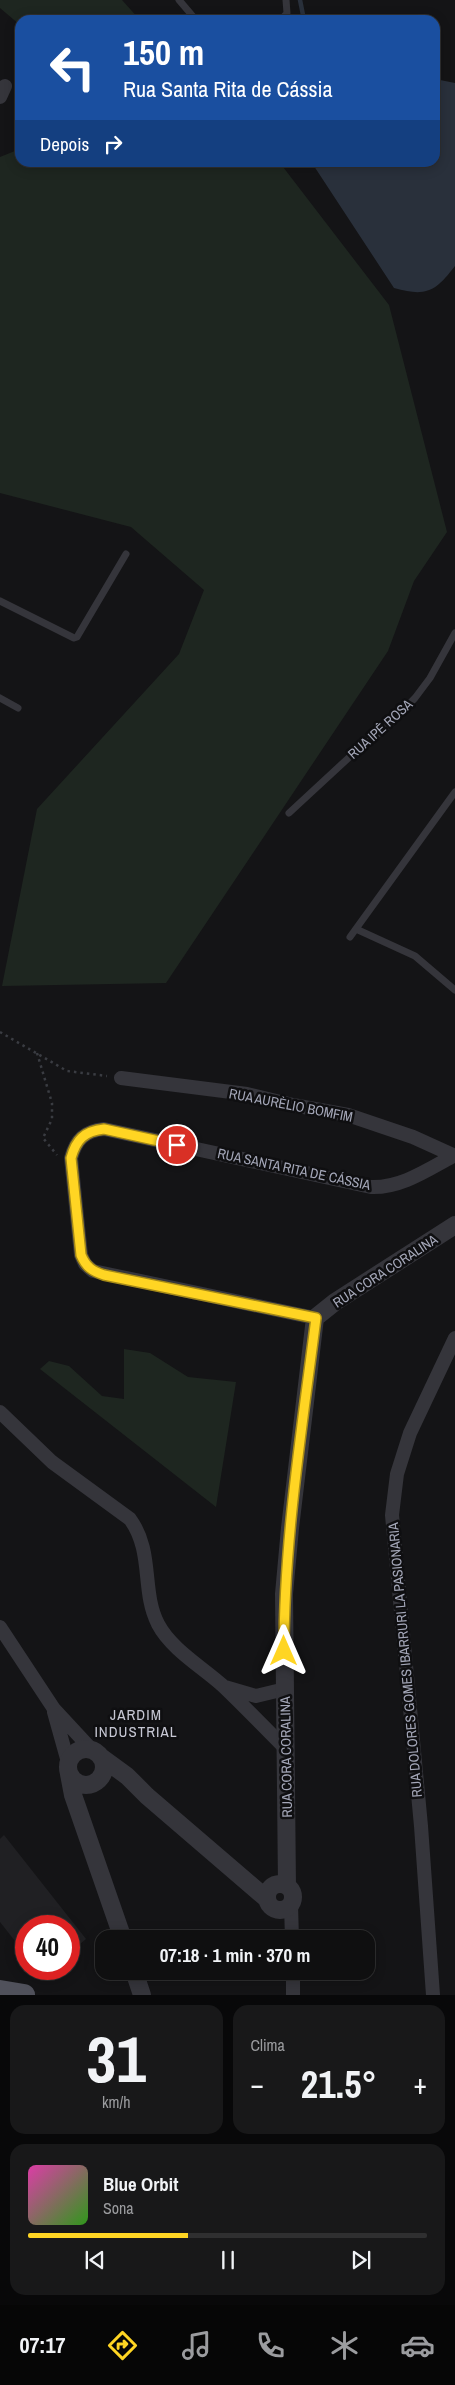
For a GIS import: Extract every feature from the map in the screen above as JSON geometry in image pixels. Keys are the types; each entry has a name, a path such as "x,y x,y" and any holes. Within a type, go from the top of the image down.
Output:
{"main road":[{"path":"0,1991 24,1995"}],"street":[{"name":"RUA AURÈLIO BOMFIM","path":"121,1078 246,1094 348,1115 413,1137 454,1156"},
{"name":"RUA SANTA RITA DE CÁSSIA","path":"316,1318 93,1271 85,1264 81,1255 71,1158 75,1145 83,1135 93,1130 104,1129 371,1187 387,1187 400,1183 454,1156"},
{"name":"RUA CORA CORALINA","path":"287,1886 286,1575 316,1318 335,1302 455,1225"},
{"name":"RUA DOLORES GOMES IBARRURI LA PASIONARIA","path":"433,1995 421,1826 392,1515 397,1474 410,1433 455,1338"},
{"path":"0,1412 52,1462 130,1519 139,1532 144,1547 154,1612 159,1626 170,1640 221,1685 287,1750"},
{"path":"0,1627 54,1709 97,1753 127,1776 276,1910 285,1910 291,1905"},
{"path":"221,1685 256,1696 285,1689"},
{"path":"54,1709 69,1768 73,1795 120,1930"},
{"path":"97,1753 80,1750 71,1757 69,1768 76,1783 122,1785 147,1796"},
{"path":"86,1828 93,1783 104,1767 97,1753"},
{"path":"267,1900 271,1888 279,1884 287,1886 293,1893 291,1905 292,1930"},
{"path":"137,1980 142,1995"},
{"path":"293,1980 293,1995"}],"lane":[{"path":"180,0 192,15"},
{"path":"285,15 287,13 286,0"},
{"path":"0,601 74,638 77,637 126,554"},
{"name":"RUA IPÊ ROSA","path":"290,813 356,750 388,726 415,698 430,678 455,633"},
{"path":"0,698 18,708"},
{"path":"350,937 455,793"},
{"path":"356,928 416,956 455,990"}],"path":[{"path":"0,1032 67,1071 121,1078"},
{"path":"37,1053 52,1103 52,1119 43,1138 73,1175"}],"shaded area":[{"path":"0,0 122,0 136,15 15,15 15,21 0,8"},
{"path":"440,80 455,83 455,266 442,282 429,290 414,292 394,288 315,167 440,167"},
{"path":"15,151 15,167 283,167 389,305 447,532 414,581 388,651 166,983 2,986 37,809 179,654 204,590 131,527 0,493 0,157"},
{"path":"124,1349 150,1353 188,1377 236,1382 216,1507 40,1369 49,1361 69,1366 102,1396 124,1399"},
{"path":"4,1835 67,1915 15,1915 15,1941 0,1922 0,1839"},
{"path":"80,1931 86,1939 80,1944"}],"waterway":[{"path":"300,0 303,15"}],"district":[{"name":"JARDIM INDUSTRIAL","path":"136,1722"}],"route":[{"path":"177,1145 104,1129 93,1130 83,1135 75,1145 71,1158 81,1255 85,1264 93,1271 104,1275 316,1318 290,1528 284,1594 284,1651"}]}
